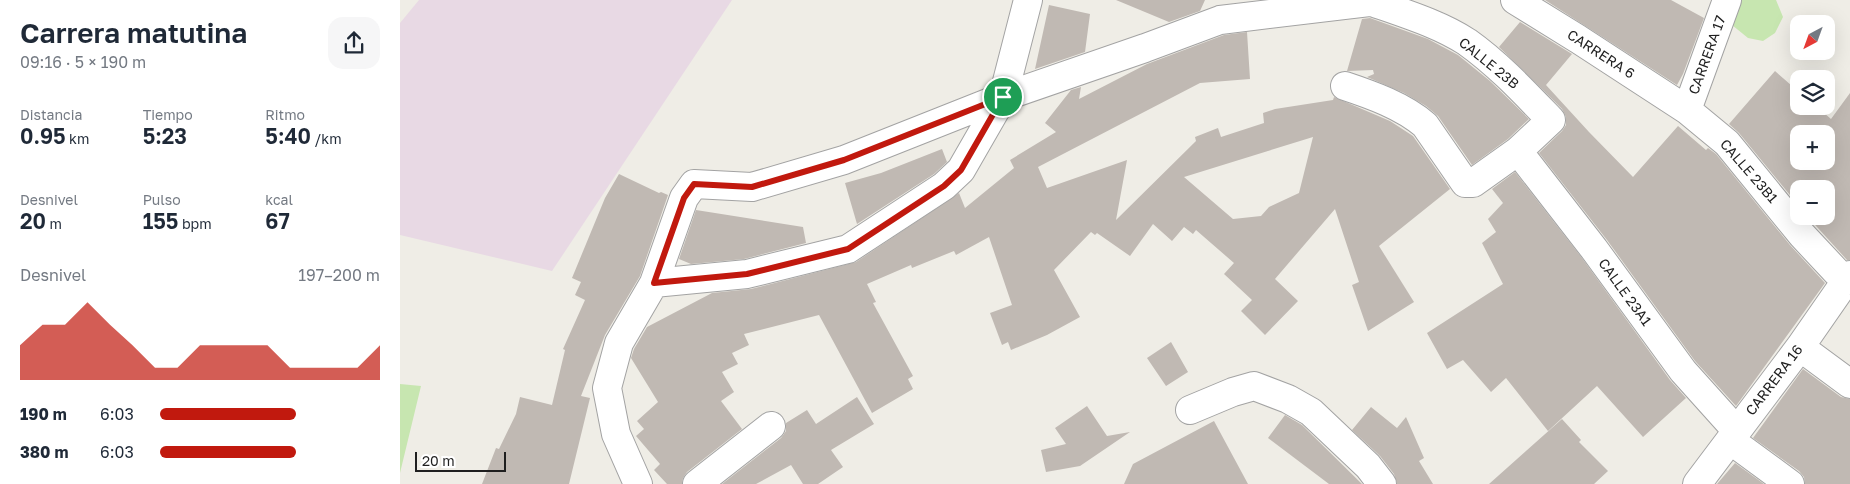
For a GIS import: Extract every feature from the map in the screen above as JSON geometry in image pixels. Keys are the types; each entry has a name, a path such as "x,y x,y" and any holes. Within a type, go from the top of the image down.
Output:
{"street":[{"path":"654,283 747,274 848,249 944,186 961,170 1003,97 1028,0"},
{"name":"CARRERA 6","path":"1515,0 1687,110"},
{"name":"CARRERA 17","path":"1687,110 1727,0"},
{"path":"638,484 616,434 607,388 619,343 654,283 684,198 694,184 752,187 844,160 1003,97 1146,48 1220,20 1381,1"},
{"name":"CALLE 23B","path":"1381,1 1467,42 1510,78 1551,120 1518,151"},
{"path":"1345,86 1372,96 1416,118 1425,126 1465,183 1473,183 1518,151"},
{"name":"CALLE 23B1","path":"1687,110 1727,143 1802,235 1848,278"},
{"name":"CALLE 23A1","path":"1518,151 1733,435 1790,484"},
{"name":"CARRERA 16","path":"1697,484 1800,347 1848,278"},
{"path":"1800,347 1850,384"},
{"path":"1190,410 1233,392 1254,386 1288,399 1312,412 1368,466 1382,484"},
{"path":"696,484 770,426"}],"shaded area":[{"path":"419,0 732,0 552,271 400,235 400,23"}],"green space":[{"path":"1735,0 1776,0 1783,17 1775,33 1763,41 1748,38 1732,25"},
{"path":"400,384 421,386 400,473"}],"building":[{"path":"1116,0 1205,0 1200,11 1169,22"},
{"path":"1545,0 1671,0 1704,18 1677,85"},
{"path":"1049,5 1090,14 1085,52 1035,69"},
{"path":"1370,18 1428,39 1458,55 1490,81 1529,119 1508,139 1472,165 1438,116 1426,106 1404,93 1367,77 1374,74 1373,70 1347,71 1362,19"},
{"path":"1520,22 1572,54 1546,85 1633,177 1678,126 1706,150 1708,148 1716,154 1790,245 1825,283 1736,406 1695,361 1607,240 1539,153 1562,131 1566,125 1566,117 1562,109 1499,47"},
{"path":"1247,32 1250,79 1200,83 1038,167 1047,188 1127,160 1116,220 1196,141 1195,137 1218,128 1221,137 1264,123 1263,113 1275,109 1333,100 1334,97 1390,121 1413,136 1450,189 1379,246 1414,302 1368,331 1352,285 1359,282 1335,209 1275,279 1298,301 1265,335 1241,311 1252,300 1224,274 1234,263 1196,230 1193,234 1184,227 1172,241 1153,224 1130,256 1097,233 1095,235 1091,232 1054,270 1080,317 1047,335 1011,350 1008,342 1002,345 990,313 1012,305 989,237 956,255 954,251 912,268 911,265 867,284 876,302 873,303 913,376 908,379 913,389 872,413 819,315 744,334 749,345 732,353 738,364 722,372 734,392 721,401 742,429 687,472 682,484 667,484 654,470 660,464 636,436 644,429 637,421 658,402 631,358 647,327 712,293 751,289 856,262 959,193 965,208 1014,168 1010,160 1056,132 1045,123 1071,90 1081,87 1079,99 1147,64 1224,35","holes":["1313,137 1299,193 1269,207 1261,216 1233,219 1184,177"]},
{"path":"1775,71 1790,84 1790,115 1826,115 1831,119 1850,93 1850,260 1847,260 1815,225 1835,225 1835,180 1790,180 1790,195 1739,133 1729,124"},
{"path":"942,149 947,162 934,174 857,224 845,183 881,173"},
{"path":"1515,172 1582,258 1670,380 1686,398 1643,437 1597,386 1548,431 1506,378 1491,392 1463,360 1447,369 1427,333 1503,284 1482,243 1496,232 1488,219 1503,203 1492,189"},
{"path":"619,174 659,193 668,195 640,276 605,335 581,396 590,398 569,484 482,484 496,448 499,449 516,414 520,397 552,405 565,350 563,349 585,300 575,295 581,282 572,278 605,198"},
{"path":"696,210 803,227 806,243 744,259 691,264 679,259"},
{"path":"1171,342 1188,372 1166,386 1147,358"},
{"path":"1803,369 1841,397 1850,399 1850,484 1805,484 1804,477 1799,471 1753,438"},
{"path":"857,397 874,424 831,450 843,467 818,484 803,484 791,465 756,484 722,484 781,438 786,431 786,423 807,410 816,424"},
{"path":"1087,406 1107,436 1130,432 1080,466 1046,472 1041,450 1066,444 1055,428"},
{"path":"1371,407 1397,428 1406,417 1424,458 1419,461 1433,484 1397,484 1394,474 1380,456 1352,430"},
{"path":"1285,415 1302,425 1362,484 1329,484 1268,438"},
{"path":"1562,419 1581,440 1579,442 1608,471 1594,484 1489,484"},
{"path":"1214,421 1248,484 1124,484 1133,464"},
{"path":"1735,463 1764,484 1717,484"}],"route":[{"path":"1003,97 961,170 944,186 848,249 747,274 654,283 684,198 694,184 752,187 844,160 1003,97"}]}
